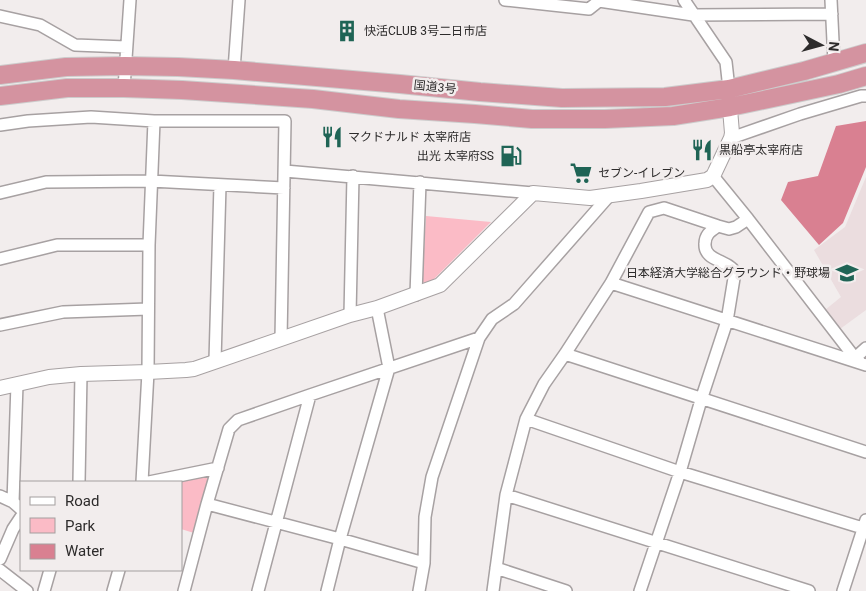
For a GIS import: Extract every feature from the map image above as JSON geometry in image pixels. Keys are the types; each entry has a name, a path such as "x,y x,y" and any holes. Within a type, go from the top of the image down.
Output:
{"highway":[{"name":"国道3号","path":"0,75 66,67 178,66 562,98 665,97 729,89 804,71 866,53"},
{"name":"国道3号","path":"0,96 67,88 182,90 532,119 605,119 672,116 730,107 839,84 866,76"}],"street":[{"path":"124,88 130,0"},
{"path":"505,0 589,9 599,1 693,14 832,14"},
{"path":"285,171 590,198 707,180 713,176 732,133 726,62 684,0"},
{"path":"831,0 834,62"},
{"path":"234,70 238,1"},
{"path":"0,16 40,25 75,45 126,47"},
{"path":"731,138 800,114 864,96"},
{"path":"0,125 28,121 91,117 154,120 285,121 281,339"},
{"path":"142,481 148,372 148,245 154,120"},
{"path":"350,315 353,176"},
{"path":"713,176 854,358 866,365"},
{"path":"0,193 46,182 151,181 284,188"},
{"path":"416,294 420,182"},
{"path":"215,361 220,185"},
{"path":"0,388 49,377 186,370 416,294 440,285 533,193"},
{"path":"419,591 424,563 425,517 432,477 479,338 492,319 514,304 609,196"},
{"path":"493,591 506,495 526,419 544,384 611,283 649,212 664,208 733,229 748,219"},
{"path":"640,591 680,472 727,320 735,272 731,267 709,256 704,247 708,234 718,226"},
{"path":"0,258 56,245 148,245"},
{"path":"611,283 866,365"},
{"path":"327,591 389,368 376,308"},
{"path":"0,326 63,312 148,309"},
{"path":"184,591 229,429 238,420 479,338"},
{"path":"854,358 866,348"},
{"path":"565,354 866,452"},
{"path":"79,481 81,374"},
{"path":"17,384 17,506"},
{"path":"258,591 310,395"},
{"path":"526,419 680,472 865,526 843,591"},
{"path":"154,481 218,468"},
{"path":"506,495 809,591"},
{"path":"0,496 17,506"},
{"path":"207,504 424,563"},
{"path":"0,559 12,529 20,518"},
{"path":"496,568 566,591"},
{"path":"0,570 27,591"},
{"path":"44,591 50,571"},
{"path":"113,591 119,571"}],"shaded area":[{"name":"日本経済大学総合グラウンド・野球場","path":"866,177 866,310 840,329 825,310 841,297 814,250 845,227"}],"green space":[{"path":"426,216 491,222 429,284 422,282"},
{"path":"205,476 211,482 194,533 182,529 182,481"}],"water":[{"path":"866,121 866,167 843,223 819,245 781,200 788,182 818,176 836,126"}],"place":[{"name":"快活CLUB 3号二日市店","path":"347,31"},
{"name":"マクドナルド 太宰府店","path":"332,137"},
{"name":"黒船亭太宰府店","path":"702,150"},
{"name":"出光 太宰府SS","path":"511,156"},
{"name":"セブン-イレブン","path":"581,173"},
{"name":"日本経済大学総合グラウンド・野球場","path":"847,273"}]}
